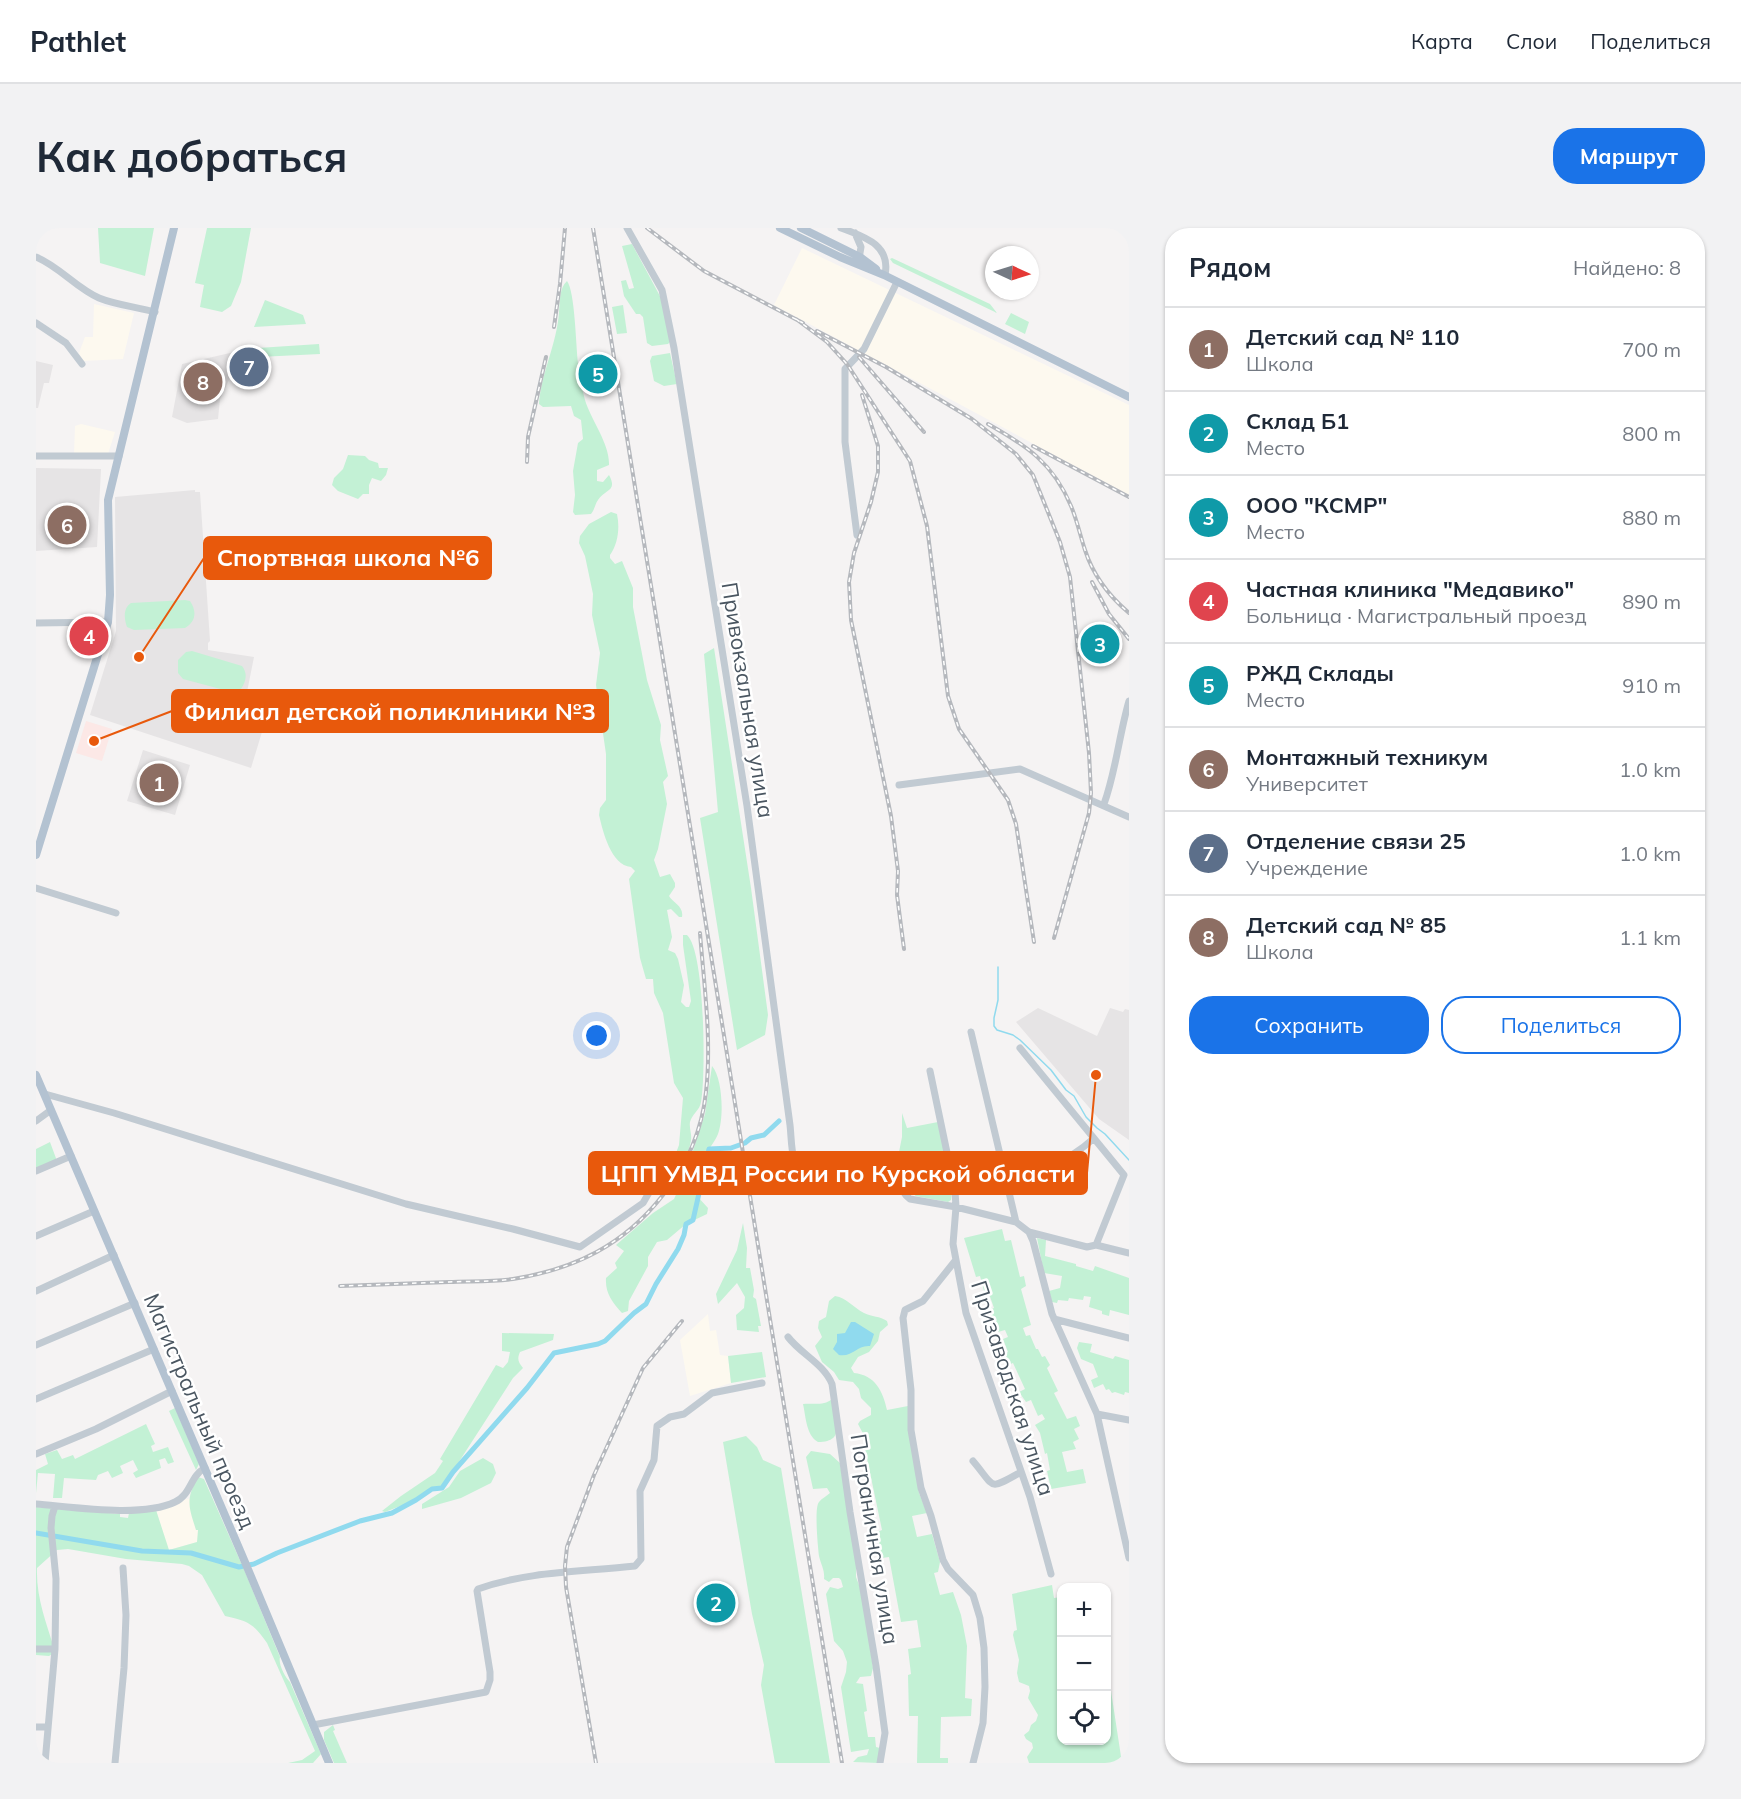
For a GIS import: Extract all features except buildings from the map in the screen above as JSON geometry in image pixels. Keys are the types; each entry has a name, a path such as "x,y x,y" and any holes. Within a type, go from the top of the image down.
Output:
{"main road":[{"path":"36,855 108,622 110,595 108,500 174,228"},
{"path":"780,228 859,261"},
{"path":"801,228 897,282 1129,397"},
{"name":"Магистральный проезд","path":"36,1075 329,1763"}],"street":[{"name":"Привокзальная улица","path":"627,228 662,290 674,348 747,806 795,1164 801,1176 810,1179 893,1172 909,1199 956,1207"},
{"path":"841,228 855,233 882,250 886,258 884,275"},
{"path":"855,233 861,247 859,261"},
{"path":"36,257 62,271 99,298 155,312"},
{"path":"857,535 845,442 844,369 864,349 897,282"},
{"path":"36,323 66,343 82,363"},
{"path":"36,456 119,456"},
{"path":"36,623 108,622"},
{"path":"1104,804 1113,779 1129,701"},
{"path":"899,785 1020,769 1129,816"},
{"path":"36,888 116,913"},
{"path":"971,1032 1016,1222"},
{"path":"1020,1047 1125,1178 1096,1245"},
{"name":"Призаводская улица","path":"930,1071 955,1191 956,1207 952,1244 966,1312 1030,1497 1051,1574"},
{"path":"45,1094 124,1116 406,1204 580,1247 643,1203 654,1184"},
{"path":"36,1121 51,1110"},
{"path":"1005,1178 1042,1169 1073,1156 1093,1139"},
{"path":"36,1171 71,1156"},
{"path":"956,1207 1016,1222 1029,1232 1087,1247 1096,1245 1129,1253"},
{"path":"36,1236 94,1210"},
{"path":"1029,1232 1054,1319 1097,1414 1129,1558"},
{"path":"36,1291 114,1256"},
{"path":"955,1261 928,1296 919,1304 906,1308 904,1313 911,1390 911,1430 921,1488 932,1515 943,1560 948,1569 973,1595 980,1618 986,1687 983,1723 973,1763"},
{"path":"36,1345 135,1303"},
{"path":"1054,1319 1129,1338"},
{"name":"Пограничная улица","path":"788,1337 795,1347 827,1374 832,1384 885,1733 880,1763"},
{"path":"36,1400 154,1349"},
{"path":"314,1725 486,1692 490,1672 478,1589 556,1573 635,1566 641,1559 640,1491 654,1460 657,1426 670,1417 684,1414 712,1394 762,1383"},
{"path":"36,1455 96,1429 172,1391"},
{"path":"1097,1414 1129,1420"},
{"path":"973,1461 993,1485 999,1485 1021,1472"},
{"path":"36,1504 117,1510 154,1508 170,1504 183,1497 194,1477 205,1468"},
{"path":"45,1763 55,1649 54,1550 51,1528 55,1506"},
{"path":"115,1763 124,1668 126,1615 123,1568"},
{"path":"36,1649 55,1649"},
{"path":"36,1727 47,1727"}],"shaded area":[{"path":"802,248 1129,405 1129,495 774,305"},
{"path":"94,304 134,313 123,359 83,361 79,353 85,337 93,337"},
{"path":"243,350 220,399 218,419 187,423 172,417 182,364"},
{"path":"36,361 53,365 49,383 44,383 38,408 36,408"},
{"path":"81,424 115,432 108,454 74,454 75,426"},
{"path":"36,468 101,469 97,547 36,551"},
{"path":"195,490 195,492 200,492 210,641 208,650 254,657 247,692 272,699 251,768 90,715 116,631 115,497"},
{"path":"86,721 112,729 102,761 76,753"},
{"path":"143,750 190,765 175,815 127,801"},
{"path":"1038,1008 1097,1036 1110,1008 1123,1012 1125,1009 1129,1010 1129,1140 1099,1119 1016,1022"},
{"path":"708,1314 710,1331 716,1330 720,1355 728,1356 731,1383 690,1396 680,1340"},
{"path":"192,1498 202,1541 168,1550 155,1506"}],"green space":[{"path":"98,228 154,228 145,276 100,263"},
{"path":"207,228 251,228 241,282 231,306 222,312 200,307 204,285 195,283"},
{"path":"632,244 661,298 670,342 668,344 652,346 647,343 643,317 636,314 624,296 621,281 626,280 629,289 634,288 622,246"},
{"path":"890,259 990,304 997,313 893,263"},
{"path":"567,281 572,296 578,363 584,396 609,457 609,465 597,470 597,481 603,482 609,475 612,485 610,490 598,500 591,514 575,515 573,512 575,495 573,471 578,443 583,439 581,420 574,416 571,406 543,407 539,404 558,324 561,291"},
{"path":"265,300 303,315 306,324 254,327"},
{"path":"623,305 627,333 617,334 612,307"},
{"path":"1011,313 1029,322 1025,334 1005,324"},
{"path":"319,344 320,354 259,357 258,348"},
{"path":"670,353 677,384 664,386 654,381 650,361 652,356"},
{"path":"348,455 365,456 378,463 379,468 388,468 381,481 372,478 369,494 363,494 358,499 338,491 332,485 334,478 343,469"},
{"path":"611,512 617,514 618,530 617,541 610,558 615,564 622,561 633,588 633,607 647,680 661,725 660,740 668,776 663,782 667,804 654,860 660,877 670,874 675,883 669,896 680,907 682,917 671,909 667,910 672,937 668,950 675,953 678,959 684,985 681,1002 689,1007 691,1001 683,935 687,935 693,946 701,988 704,1042 701,1102 690,1122 689,1150 673,1177 667,1177 679,1145 683,1098 674,1083 663,1013 654,993 653,979 646,979 640,958 629,879 635,871 624,865 613,854 599,815 600,808 606,800 606,754 596,685 600,653 592,615 593,594 585,556 579,543 580,536 589,524"},
{"path":"190,601 194,612 191,623 185,628 134,630 127,627 125,614 131,603"},
{"path":"714,648 768,1015 765,1035 737,1050 700,818 718,812 704,654"},
{"path":"192,651 242,666 246,678 241,689 234,692 228,691 183,679 178,673 178,660 186,652"},
{"path":"712,1066 718,1080 722,1109 718,1134 708,1152 697,1196 708,1208 707,1214 686,1224 667,1240 657,1242 648,1257 648,1266 629,1301 628,1311 622,1313 610,1297 606,1283 606,1278 617,1268 615,1263 624,1251 616,1245 653,1213 674,1199 685,1175 705,1114"},
{"path":"902,1113 907,1128 938,1122 952,1192 951,1200 948,1202 915,1196 920,1184 917,1167 898,1169 896,1167 902,1137"},
{"path":"50,1142 57,1161 36,1170 36,1149"},
{"path":"743,1223 747,1248 746,1268 750,1268 753,1297 756,1299 761,1326 758,1326 759,1332 737,1330 736,1315 744,1308 745,1297 737,1283 718,1304 716,1294 737,1250"},
{"path":"1002,1229 1005,1241 1011,1240 1020,1277 1024,1276 1026,1286 1021,1289 1031,1325 1023,1328 1026,1336 1030,1335 1036,1349 1042,1357 1045,1356 1050,1365 1047,1368 1058,1391 1054,1393 1067,1419 1076,1416 1080,1426 1074,1429 1079,1439 1073,1442 1076,1449 1062,1452 1067,1472 1083,1469 1086,1483 1051,1489 1047,1471 1050,1470 1047,1453 1045,1454 1040,1433 1035,1425 1045,1419 1042,1414 1038,1416 1031,1400 1026,1402 1019,1392 1025,1389 1013,1363 1008,1365 1003,1354 1008,1352 1003,1339 1008,1337 1005,1330 991,1334 987,1323 993,1321 989,1310 994,1308 988,1291 984,1291 980,1276 976,1277 964,1238"},
{"path":"1037,1238 1046,1240 1045,1256 1093,1271 1095,1266 1129,1278 1129,1315 1110,1310 1109,1316 1102,1314 1102,1311 1089,1307 1091,1297 1084,1296 1083,1300 1069,1298 1068,1301 1052,1302 1049,1291 1060,1288 1062,1276 1044,1273"},
{"path":"835,1296 864,1313 887,1321 888,1325 880,1332 878,1341 869,1352 858,1357 851,1368 854,1373 867,1377 877,1385 887,1410 908,1406 919,1493 927,1513 912,1516 917,1537 932,1534 940,1562 938,1572 934,1573 940,1595 953,1592 961,1615 967,1646 965,1698 972,1699 971,1716 941,1717 940,1758 948,1758 948,1763 917,1763 918,1716 909,1716 908,1675 911,1674 908,1649 921,1647 917,1620 901,1622 889,1557 882,1558 877,1532 882,1530 864,1444 868,1443 858,1424 871,1415 871,1408 861,1398 859,1389 853,1382 839,1380 834,1372 822,1362 815,1346 822,1337 818,1328 819,1321 826,1317 829,1301"},
{"path":"502,1333 554,1334 553,1340 520,1352 518,1360 523,1368 513,1378 442,1488 432,1489 416,1500 385,1512 382,1511 435,1473 443,1461 440,1459 496,1365 503,1368 508,1362 510,1352 502,1351"},
{"path":"1079,1342 1092,1344 1090,1352 1113,1359 1115,1356 1129,1360 1129,1393 1125,1392 1124,1395 1112,1393 1109,1389 1106,1390 1103,1384 1094,1388 1091,1380 1098,1377 1093,1364 1081,1359 1077,1348"},
{"path":"762,1352 766,1377 731,1383 728,1356"},
{"path":"832,1399 837,1421 836,1434 827,1441 818,1442 809,1430 803,1404 822,1403"},
{"path":"175,1408 199,1464 196,1470 169,1411"},
{"path":"146,1424 155,1444 151,1446 153,1452 168,1447 174,1462 168,1464 165,1458 159,1460 161,1468 136,1478 133,1473 138,1470 133,1460 120,1466 123,1473 112,1478 108,1471 98,1475 96,1480 64,1478 62,1498 53,1498 55,1474 38,1473 36,1493 36,1470 48,1464 45,1454 57,1450 62,1459 73,1455 75,1459"},
{"path":"746,1436 757,1447 763,1460 781,1468 830,1763 775,1763 761,1685 764,1665 752,1614 723,1442"},
{"path":"811,1451 830,1454 840,1463 856,1563 856,1577 862,1593 873,1668 871,1676 860,1677 856,1683 863,1684 868,1737 875,1737 876,1747 880,1748 878,1763 853,1762 858,1757 867,1755 869,1749 851,1752 841,1687 847,1662 843,1651 834,1641 826,1594 830,1587 838,1589 843,1587 839,1578 833,1578 829,1582 824,1579 819,1552 817,1511 819,1502 830,1493 827,1488 813,1489 806,1457"},
{"path":"483,1458 493,1464 496,1473 491,1483 461,1498 422,1509 422,1504 449,1487 460,1471"},
{"path":"198,1477 204,1479 242,1565 220,1562 243,1567 280,1657 282,1670 290,1682 321,1754 313,1763 288,1763 302,1760 315,1751 267,1643 249,1624 225,1616 202,1575 189,1566 126,1559 68,1549 57,1550 37,1568 40,1599 54,1653 49,1656 36,1655 36,1507 120,1514 120,1517 128,1518 129,1513 156,1510 169,1550 197,1542 198,1530 196,1530 192,1515 190,1498"},
{"path":"1052,1585 1054,1598 1057,1598 1057,1745 1111,1745 1111,1691 1122,1763 1029,1763 1027,1757 1033,1748 1032,1743 1024,1735 1036,1721 1038,1715 1028,1698 1029,1686 1019,1682 1017,1673 1019,1660 1013,1635 1017,1630 1012,1594"},
{"path":"333,1725 335,1730 333,1731 347,1763 334,1763 324,1740 324,1732"}],"water":[{"path":"851,1322 855,1322 874,1334 870,1346 839,1355 833,1349 837,1342 837,1334 845,1333"}],"waterway":[{"path":"998,967 998,1000 994,1026 997,1030 1020,1040 1051,1070 1066,1090 1074,1096 1086,1117 1129,1160"},
{"path":"36,1533 142,1551 191,1553 239,1567 254,1564 360,1521 392,1513 432,1489 442,1488 554,1353 605,1341 646,1304 678,1249 686,1224 693,1220 709,1149 731,1148 745,1143 751,1138 764,1135 779,1121"}],"railway":[{"path":"554,327 565,228"},
{"path":"593,228 842,1763"},
{"path":"647,228 704,271 803,323"},
{"path":"796,319 827,342 847,364 910,461 927,526 948,696 959,729 1008,800 1016,824 1034,942"},
{"path":"817,331 886,367 972,419 1016,454 1033,475 1060,542 1070,577 1089,753 1091,793 1089,813 1054,938"},
{"path":"527,462 528,437 546,357"},
{"path":"859,357 924,432"},
{"path":"862,395 878,446 878,472 871,502 854,553 849,582 851,620 891,816 904,949"},
{"path":"988,424 1027,448 1056,478 1071,506 1092,568 1108,592 1129,613"},
{"path":"1033,446 1129,497"},
{"path":"1092,582 1109,614 1129,639"},
{"path":"340,1286 497,1281 536,1275 597,1252 615,1241 648,1213 672,1184 686,1159 697,1133 704,1106 708,1072 708,1033 700,933"},
{"path":"596,1763 566,1587 567,1547 594,1475 643,1368 682,1321"}],"place":[{"name":"Отделение связи 25","path":"249,367"},
{"name":"РЖД Склады","path":"598,374"},
{"name":"Детский сад № 85","path":"203,382"},
{"name":"Монтажный техникум","path":"67,525"},
{"name":"Частная клиника \"Медавико\"","path":"89,636"},
{"name":"ООО \"КСМР\"","path":"1100,644"},
{"name":"Спортвная школа №6","path":"139,657"},
{"name":"Филиал детской поликлиники №3","path":"94,741"},
{"name":"Детский сад № 110","path":"159,783"},
{"name":"ЦПП УМВД России по Курской области","path":"1096,1075"},
{"name":"Склад Б1","path":"716,1603"}]}
